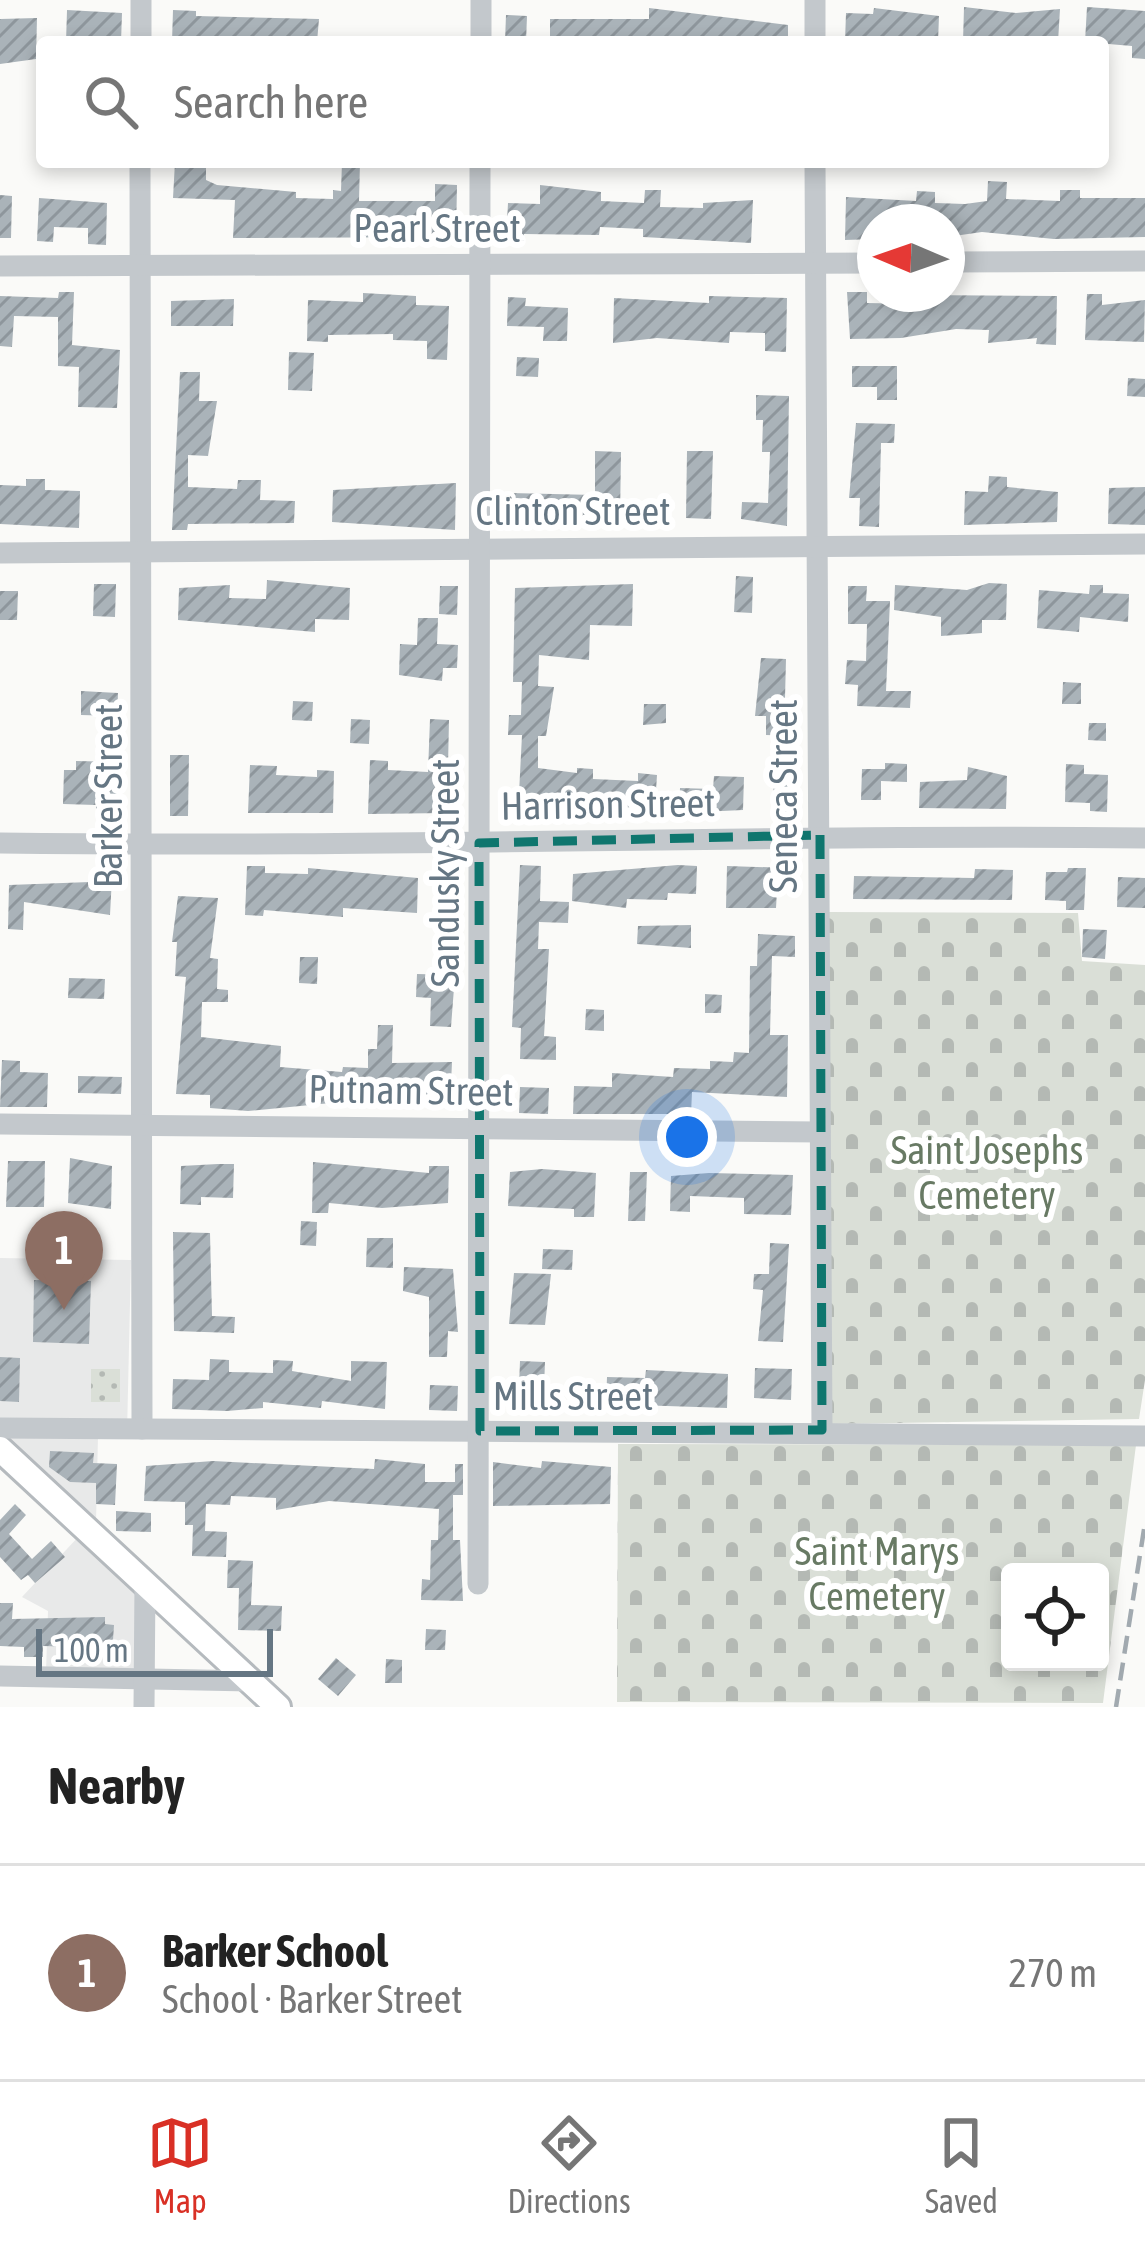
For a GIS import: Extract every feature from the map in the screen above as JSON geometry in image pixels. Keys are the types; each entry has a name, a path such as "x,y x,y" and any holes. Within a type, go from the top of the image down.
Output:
{"main road":[{"path":"0,1449 278,1707"}],"street":[{"path":"141,0 141,36"},
{"path":"481,0 481,36"},
{"path":"814,0 814,36"},
{"name":"Barker Street","path":"140,168 146,845 142,1429"},
{"name":"Sandusky Street","path":"478,1584 484,547 480,168"},
{"name":"Seneca Street","path":"815,168 822,1430"},
{"path":"965,262 1145,261"},
{"name":"Pearl Street","path":"0,266 857,262"},
{"name":"Clinton Street","path":"0,553 1145,544"},
{"name":"Harrison Street","path":"0,843 479,843 820,835 1145,838"},
{"name":"Putnam Street","path":"0,1124 820,1132"},
{"name":"Mills Street","path":"0,1428 822,1430 1145,1436"},
{"path":"144,1707 145,1582"},
{"path":"0,1676 250,1681"}],"highlighted area":[{"path":"820,835 822,1430 480,1431 479,843"}],"shaded area":[{"path":"0,1258 131,1260 127,1433 98,1436 96,1522 138,1560 138,1673 46,1672 48,1611 22,1597 81,1534 0,1457"}],"green space":[{"name":"Saint Josephs Cemetery","path":"828,912 1078,913 1082,961 1145,965 1145,1380 1139,1419 832,1424"},
{"path":"91,1369 120,1369 120,1402 91,1402"},
{"name":"Saint Marys Cemetery","path":"618,1444 1136,1445 1109,1656 1109,1563 1001,1563 1001,1671 1107,1671 1103,1703 617,1702"}],"building":[{"path":"964,7 1016,13 1060,9 1058,36 963,36"},
{"path":"1087,7 1145,11 1145,59 1132,58 1132,46 1109,44 1109,36 1085,36"},
{"path":"649,8 788,25 788,36 550,36 550,19 649,19"},
{"path":"874,8 939,16 938,36 845,36 846,13 873,14"},
{"path":"67,10 122,13 121,36 66,36"},
{"path":"173,10 196,11 196,16 319,19 318,36 172,36"},
{"path":"506,15 527,16 526,36 505,36"},
{"path":"37,18 36,59 0,64 0,19"},
{"path":"175,168 206,168 206,180 217,185 333,199 333,190 341,191 342,168 360,168 359,201 435,201 435,184 457,185 456,237 233,238 235,200 173,198"},
{"path":"988,181 1007,182 1006,199 1060,201 1060,190 1080,190 1080,198 1145,198 1145,237 965,234 965,204 987,201"},
{"path":"540,185 601,192 601,201 644,203 645,190 661,190 660,207 703,208 703,203 753,200 751,243 643,237 643,229 600,227 599,235 524,234 524,241 506,240 508,203 540,204"},
{"path":"917,191 935,192 935,203 965,204 857,204 857,240 845,240 846,197 916,201"},
{"path":"0,195 12,196 11,238 0,238"},
{"path":"39,198 107,203 106,245 88,244 88,228 54,227 53,242 37,241"},
{"path":"59,292 74,292 72,345 120,350 117,408 78,407 79,367 58,366 58,317 14,316 12,347 0,346 0,296 58,298"},
{"path":"847,292 857,292 857,312 965,312 965,295 1057,296 1056,345 1036,344 1037,338 988,343 989,330 956,329 901,338 850,339"},
{"path":"363,293 416,296 416,305 449,306 447,360 427,359 427,341 393,340 393,334 328,335 328,342 307,341 308,300 363,302"},
{"path":"1087,294 1102,294 1102,305 1145,300 1144,342 1085,340"},
{"path":"709,296 787,298 786,352 765,351 765,333 730,332 729,343 657,338 613,343 614,298 709,303"},
{"path":"508,297 526,298 525,306 568,308 567,341 543,341 544,327 507,326"},
{"path":"234,299 233,326 171,326 171,301"},
{"path":"289,352 314,353 312,391 288,390"},
{"path":"517,357 539,358 538,377 516,376"},
{"path":"852,366 897,366 897,400 877,400 877,387 852,387"},
{"path":"180,372 200,372 199,401 217,401 208,456 188,455 188,487 237,489 238,480 261,480 260,500 295,501 294,523 188,524 187,530 172,530"},
{"path":"1128,378 1145,379 1145,397 1127,396"},
{"path":"756,395 789,396 787,526 741,519 742,502 768,503 770,452 762,452 763,420 756,420"},
{"path":"856,423 895,424 894,443 881,443 879,527 859,526 860,498 849,498"},
{"path":"595,451 621,452 620,519 577,519 577,527 509,530 510,493 595,495"},
{"path":"687,451 713,451 711,519 686,518"},
{"path":"989,476 1007,477 1007,487 1058,492 1057,522 964,525 965,491 988,492"},
{"path":"26,479 45,479 45,490 80,491 79,528 0,524 0,485 26,486"},
{"path":"456,483 455,530 332,522 333,490"},
{"path":"1145,487 1145,525 1108,524 1109,488"},
{"path":"736,576 753,577 752,613 734,612"},
{"path":"267,580 350,588 349,620 315,619 315,632 178,620 179,588 230,585 229,598 266,599"},
{"path":"989,583 1007,584 1006,620 982,620 982,633 941,636 941,617 894,610 895,585 967,590"},
{"path":"94,584 116,584 115,617 93,616"},
{"path":"633,584 632,626 590,625 589,660 539,655 538,686 554,687 546,736 538,736 538,768 577,773 577,768 593,769 593,779 638,781 638,773 657,775 655,806 518,813 522,735 508,735 509,715 521,715 522,682 513,682 515,588"},
{"path":"1090,585 1103,585 1103,593 1129,594 1128,622 1080,617 1079,632 1037,628 1039,590 1089,594"},
{"path":"440,586 458,586 457,615 439,614"},
{"path":"848,586 867,586 866,601 890,601 886,691 911,691 910,708 857,706 858,685 845,684 847,660 866,661 867,624 848,624"},
{"path":"0,591 18,591 17,620 0,620"},
{"path":"418,618 438,618 437,644 458,645 457,668 443,668 442,681 399,675 400,644 417,645"},
{"path":"761,658 786,659 785,698 796,698 796,736 766,735 766,716 755,716"},
{"path":"1063,682 1081,683 1081,704 1062,704"},
{"path":"81,691 118,693 117,716 81,715"},
{"path":"293,701 313,702 312,721 292,720"},
{"path":"644,704 666,704 666,723 643,725"},
{"path":"351,719 370,720 369,744 350,743"},
{"path":"430,719 449,720 447,813 368,814 370,760 388,761 388,770 428,772"},
{"path":"1089,723 1106,723 1106,741 1088,740"},
{"path":"170,755 189,755 188,816 170,816"},
{"path":"76,761 120,762 119,815 96,815 96,805 63,804 64,770 76,770"},
{"path":"885,763 907,764 907,782 881,781 881,800 861,800 862,769 885,769"},
{"path":"1066,764 1084,765 1084,774 1108,775 1107,812 1090,811 1090,803 1065,802"},
{"path":"250,765 277,766 276,775 317,777 317,770 334,771 333,813 248,813"},
{"path":"968,767 1007,776 1006,809 919,808 920,782 967,780"},
{"path":"714,776 744,777 743,810 679,813 680,788 713,789"},
{"path":"772,780 795,781 794,815 777,815"},
{"path":"520,865 541,866 540,901 569,902 568,923 539,922 538,949 549,949 544,1036 556,1037 556,1060 520,1059 521,1028 512,1027"},
{"path":"247,866 265,866 265,873 308,874 308,868 418,878 417,913 343,908 343,917 264,910 263,916 245,915"},
{"path":"697,866 696,894 668,893 667,900 627,899 626,908 572,901 573,874"},
{"path":"727,866 790,868 789,891 777,891 776,908 726,908"},
{"path":"1068,868 1086,868 1084,910 1066,910 1066,901 1045,900 1046,872 1067,872"},
{"path":"975,869 1013,870 1012,900 853,899 854,876 974,878"},
{"path":"90,876 112,877 110,915 24,902 23,930 8,929 9,885 90,882"},
{"path":"1118,877 1145,878 1145,908 1117,907"},
{"path":"178,896 218,898 210,958 218,959 217,989 228,990 228,1002 202,1002 201,1037 281,1046 280,1067 342,1072 343,1067 368,1068 368,1049 377,1049 378,1025 393,1025 392,1063 452,1062 450,1106 331,1103 248,1111 210,1108 210,1095 176,1094 186,977 175,976 177,942 172,942"},
{"path":"691,925 691,948 637,944 638,926"},
{"path":"1083,929 1107,930 1105,959 1082,957"},
{"path":"758,934 795,936 795,957 772,956 770,1035 788,1035 787,1097 692,1092 691,1114 573,1114 574,1086 612,1087 612,1073 673,1077 674,1068 710,1069 710,1061 733,1062 734,1052 749,1053 750,966 757,966"},
{"path":"300,957 318,957 317,984 299,983"},
{"path":"417,974 455,975 451,1027 430,1026 431,998 416,997"},
{"path":"69,978 105,979 104,999 68,998"},
{"path":"705,994 722,995 721,1013 705,1013"},
{"path":"586,1009 604,1010 604,1031 585,1030"},
{"path":"2,1060 20,1061 20,1072 48,1073 47,1107 0,1107"},
{"path":"78,1076 122,1077 121,1094 78,1093"},
{"path":"520,1087 549,1088 548,1114 519,1113"},
{"path":"70,1158 112,1166 111,1209 68,1203"},
{"path":"8,1161 45,1161 44,1207 6,1207"},
{"path":"313,1162 429,1173 429,1166 449,1166 448,1203 382,1208 329,1203 328,1213 312,1213"},
{"path":"234,1164 233,1198 201,1197 201,1205 180,1204 181,1166"},
{"path":"510,1172 596,1173 594,1217 574,1217 574,1209 508,1206"},
{"path":"630,1172 647,1172 645,1221 628,1221"},
{"path":"793,1175 791,1215 744,1214 744,1198 690,1196 690,1212 670,1211 671,1176"},
{"path":"301,1221 317,1222 316,1246 300,1245"},
{"path":"173,1232 210,1233 212,1316 235,1317 234,1333 174,1331"},
{"path":"367,1238 393,1238 393,1268 366,1267"},
{"path":"770,1243 789,1244 783,1342 758,1341 763,1290 753,1289 754,1274 769,1274"},
{"path":"543,1249 573,1250 572,1270 542,1269"},
{"path":"404,1267 453,1269 458,1332 448,1331 447,1357 429,1357 429,1297 403,1291"},
{"path":"514,1273 551,1274 545,1325 509,1324"},
{"path":"34,1280 91,1281 89,1344 33,1342"},
{"path":"0,1357 20,1358 19,1402 0,1401"},
{"path":"210,1359 229,1360 229,1372 273,1373 273,1360 293,1361 292,1371 351,1381 351,1361 387,1362 385,1409 322,1401 321,1408 263,1402 263,1408 227,1411 172,1409 173,1379 209,1380"},
{"path":"520,1361 545,1362 544,1387 519,1386"},
{"path":"755,1368 792,1369 791,1400 754,1398"},
{"path":"646,1370 728,1374 727,1408 606,1404 607,1377 645,1378"},
{"path":"430,1385 458,1386 457,1411 429,1410"},
{"path":"50,1451 94,1453 93,1463 117,1464 115,1505 96,1504 96,1483 70,1482 49,1467"},
{"path":"375,1459 425,1464 425,1482 455,1482 455,1464 463,1464 463,1495 453,1495 453,1540 460,1540 463,1601 421,1600 422,1579 430,1580 431,1540 438,1540 439,1509 329,1501 276,1510 276,1498 231,1496 230,1505 206,1504 205,1531 227,1532 226,1557 192,1556 193,1525 185,1525 185,1502 144,1501 146,1466 213,1461 374,1469"},
{"path":"542,1461 611,1467 610,1504 493,1506 493,1462 541,1468"},
{"path":"15,1504 26,1515 9,1534 32,1559 51,1541 65,1557 35,1583 28,1575 21,1580 0,1557 0,1520"},
{"path":"116,1511 151,1513 151,1532 116,1531"},
{"path":"228,1560 253,1561 251,1605 282,1606 281,1631 238,1630 239,1588 227,1588"},
{"path":"0,1603 13,1603 12,1619 105,1617 105,1624 114,1625 113,1640 105,1640 105,1648 43,1646 43,1657 24,1657 24,1647 0,1646"},
{"path":"426,1629 446,1630 445,1650 425,1650"},
{"path":"336,1658 356,1675 338,1696 318,1679"},
{"path":"386,1659 402,1660 402,1683 385,1683"}],"railway":[{"path":"1116,1707 1145,1523"}],"place":[{"name":"Barker School","path":"64,1310"}]}
